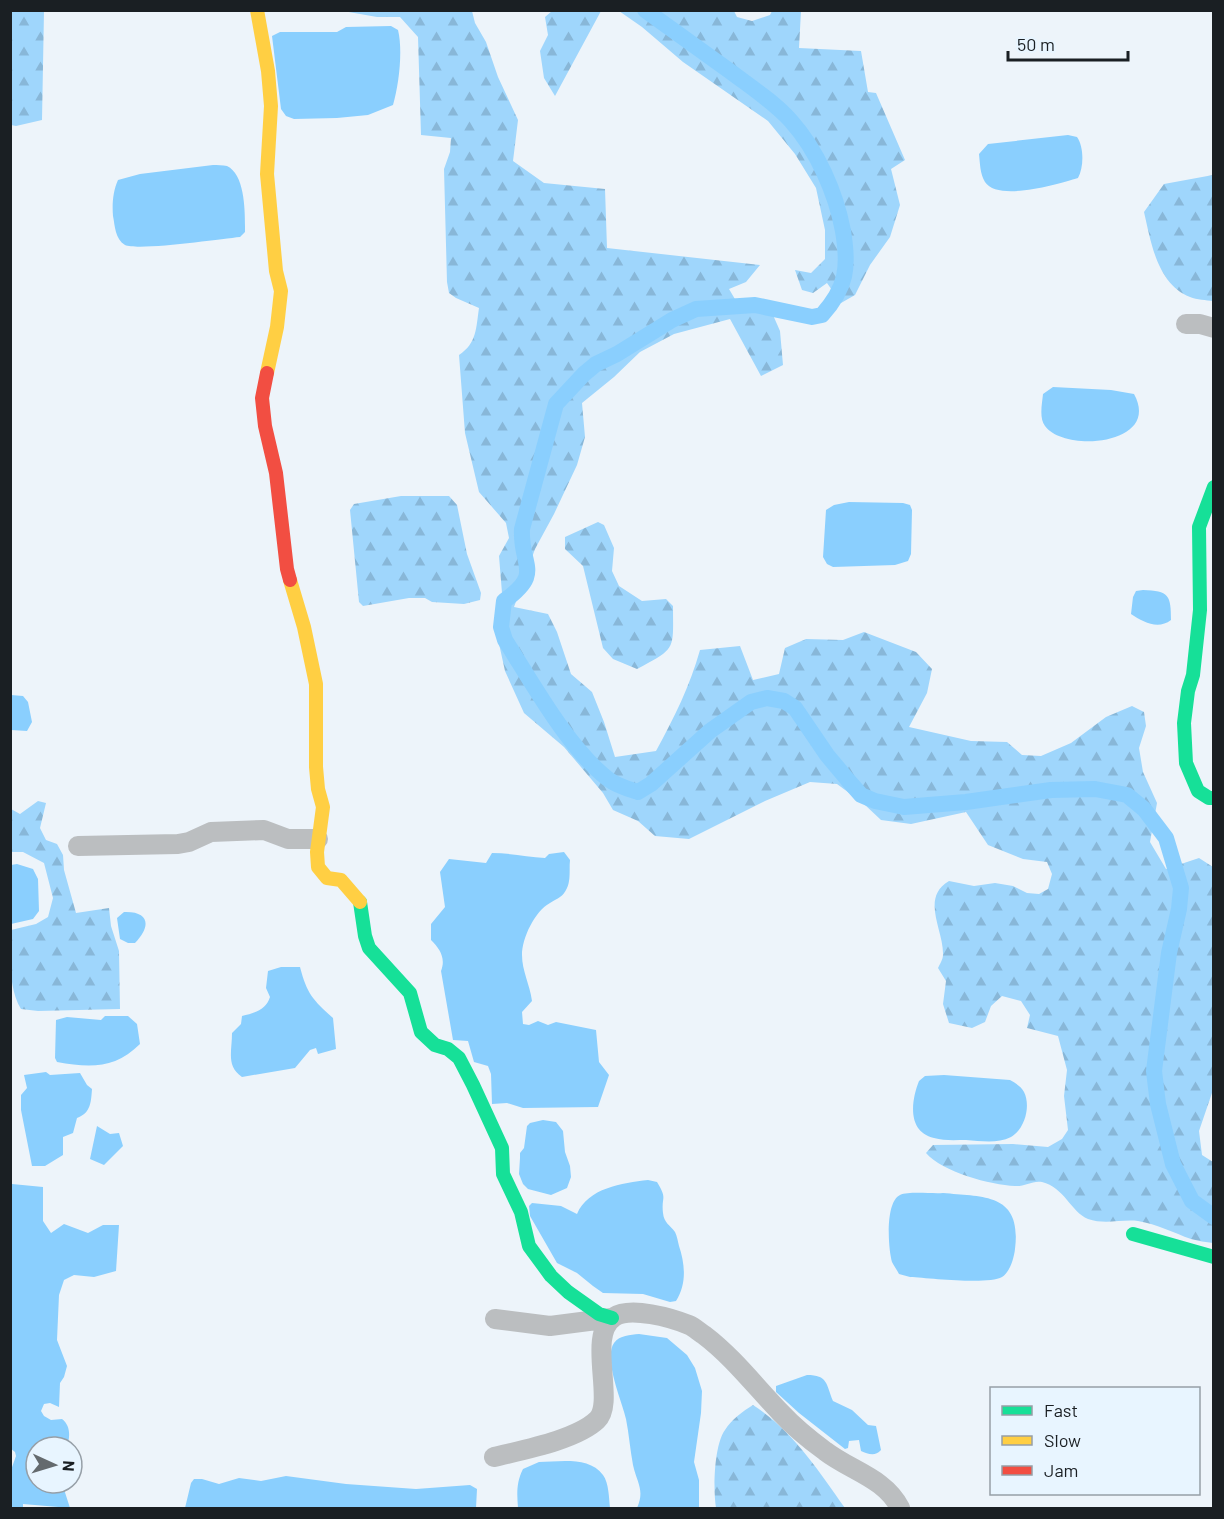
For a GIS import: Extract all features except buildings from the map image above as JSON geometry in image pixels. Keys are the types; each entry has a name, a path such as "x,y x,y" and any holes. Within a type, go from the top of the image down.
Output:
{"street":[{"path":"257,10 268,71 271,130 267,174 276,271 281,291 277,327 262,398 265,426 276,473 286,569 304,627 316,684 316,767 318,789 323,807 317,862 322,874 327,878 342,880 360,902 369,948 410,993 421,1032 435,1045 447,1049 459,1058 474,1085 502,1148 503,1174 521,1212 529,1246 551,1276 567,1292 599,1314 612,1318"},
{"path":"1186,324 1200,324 1214,328"},
{"path":"1214,487 1199,527 1200,610 1193,675 1184,723 1186,763 1198,790 1209,798 1214,798"},
{"path":"78,846 178,844 189,842 211,832 264,830 288,839 318,839"},
{"path":"1133,1234 1214,1257"},
{"path":"495,1320 550,1326 612,1318 621,1313 639,1312 690,1325 721,1348 783,1415 826,1452 871,1477 886,1489 896,1500 900,1509"},
{"path":"494,1457 564,1438 598,1420 603,1411 601,1360 603,1331 612,1318"}],"green space":[{"path":"11,10 44,11 42,120 16,126 11,125"},
{"path":"343,11 472,11 475,23 486,42 498,77 518,120 513,161 544,183 605,189 607,248 760,265 746,282 729,289 742,311 773,315 780,331 783,365 761,376 730,319 674,334 640,352 582,403 585,437 577,465 535,549 514,607 548,614 557,632 571,674 592,692 615,757 656,751 681,702 700,650 740,646 753,680 779,674 785,648 806,639 843,640 864,632 916,652 932,669 927,693 909,727 971,741 1007,742 1022,755 1041,756 1071,743 1106,717 1132,706 1144,712 1146,726 1139,748 1143,772 1157,803 1150,842 1166,869 1199,858 1213,867 1213,1090 1199,1131 1202,1155 1213,1162 1213,1243 1191,1239 1159,1226 1138,1221 1101,1222 1088,1219 1050,1185 1039,1182 1015,1186 981,1180 955,1172 933,1160 926,1153 933,1145 1013,1144 1048,1147 1062,1139 1068,1130 1064,1096 1067,1070 1058,1036 1027,1028 1030,1015 1021,1001 1002,996 991,1006 985,1022 972,1028 949,1023 943,1004 946,981 938,968 943,955 935,905 940,888 949,881 974,886 995,883 1013,886 1027,893 1039,894 1048,889 1052,874 1047,862 1023,859 988,845 966,812 911,824 881,820 837,784 810,782 765,801 689,839 655,836 638,821 613,810 603,793 564,747 524,713 505,671 494,621 502,593 499,556 509,538 506,523 479,492 465,433 459,355 472,340 479,308 449,293 447,282 444,169 450,152 451,138 421,135 418,37 400,17 377,17"},
{"path":"552,11 601,11 555,96 544,78 540,51 548,35 545,17"},
{"path":"619,11 734,11 737,17 752,21 770,15 772,11 801,11 799,48 861,51 868,92 876,93 905,160 891,169 900,205 890,237 870,265 855,295 841,303 827,283 813,293 802,290 795,270 811,273 825,259 825,230 816,188 795,154 768,121 683,62 642,27"},
{"path":"1214,175 1213,301 1190,297 1170,282 1157,261 1144,212 1164,184"},
{"path":"401,496 449,496 457,505 467,554 481,593 480,600 464,604 409,598 363,606 359,602 350,510 354,504"},
{"path":"598,522 604,525 614,548 612,571 619,586 642,601 666,599 673,606 673,631 670,646 660,656 637,669 613,659 603,648 583,566 565,549 565,537"},
{"path":"38,801 46,803 40,828 46,840 57,844 63,855 64,870 76,913 109,908 111,926 119,951 120,1009 38,1011 21,1009 17,1001 11,970 11,930 36,924 48,917 53,898 44,863 23,852 11,852 11,809 20,814"},
{"path":"753,1405 793,1439 845,1508 716,1508 715,1468 721,1437 734,1419"}],"shaded area":[{"path":"391,26 398,30 400,47 399,78 393,105 368,115 294,119 286,116 281,109 272,36 280,32 337,32 346,27"},
{"path":"1068,135 1077,137 1081,146 1082,163 1078,178 1029,190 1015,191 992,188 985,182 981,172 979,154 988,144"},
{"path":"213,165 227,166 238,178 241,186 245,232 240,237 146,247 125,245 119,239 113,211 114,193 118,180 140,174"},
{"path":"1053,387 1111,390 1134,394 1139,411 1135,424 1123,434 1107,439 1071,440 1055,434 1045,426 1041,415 1043,394"},
{"path":"849,502 910,505 912,510 911,554 908,561 895,565 833,567 827,564 823,557 826,510 834,505"},
{"path":"1136,591 1163,593 1167,596 1171,620 1156,625 1131,614"},
{"path":"11,695 23,696 28,702 32,722 27,731 11,730"},
{"path":"564,852 570,860 567,888 562,895 539,912 524,941 522,961 532,1001 522,1012 523,1024 529,1025 538,1021 548,1025 556,1022 596,1030 599,1062 609,1075 598,1107 523,1108 507,1103 492,1104 491,1074 488,1066 474,1062 468,1041 453,1040 441,971 442,958 431,940 431,924 445,907 440,872 449,859 486,863 492,853 545,858 549,854"},
{"path":"17,864 33,869 38,879 39,911 33,919 11,924 11,865"},
{"path":"124,912 139,914 145,921 144,931 135,943 128,943 120,939 117,918"},
{"path":"281,967 300,967 305,984 312,996 333,1018 336,1049 318,1054 316,1048 310,1050 295,1068 242,1077 232,1063 232,1033 241,1024 242,1016 266,1005 270,997 266,988 268,971"},
{"path":"105,1016 128,1016 137,1024 140,1044 121,1058 101,1065 57,1062 55,1058 56,1020 67,1017 101,1020"},
{"path":"46,1072 50,1075 80,1073 92,1089 91,1098 88,1110 77,1118 73,1133 63,1137 63,1155 45,1166 32,1166 21,1110 21,1095 27,1088 24,1075"},
{"path":"944,1075 1010,1080 1018,1085 1024,1092 1027,1104 1020,1129 1011,1137 995,1141 942,1140 925,1135 915,1123 913,1115 916,1089 919,1081 925,1076"},
{"path":"543,1120 556,1122 563,1131 565,1152 570,1166 571,1177 567,1188 551,1195 528,1189 519,1174 520,1153 524,1148 527,1126"},
{"path":"97,1126 110,1134 119,1133 123,1146 104,1165 90,1159"},
{"path":"648,1180 657,1182 662,1192 664,1216 675,1232 681,1253 684,1267 683,1281 676,1301 670,1302 643,1294 603,1293 577,1273 557,1263 530,1216 529,1206 532,1203 561,1206 577,1214 589,1198 607,1188"},
{"path":"12,1184 43,1187 43,1221 51,1233 64,1224 88,1233 103,1225 119,1225 116,1271 94,1277 74,1275 64,1280 59,1295 57,1340 67,1366 60,1383 59,1407 50,1403 44,1404 41,1411 51,1420 62,1419 68,1428 69,1435 24,1435 24,1495 66,1495 70,1508 23,1504 23,1508 11,1508 11,1470 16,1456 10,1448 10,1204"},
{"path":"943,1193 986,1198 1006,1208 1012,1217 1016,1231 1013,1260 1005,1275 984,1281 972,1281 910,1277 899,1274 892,1262 889,1247 890,1216 895,1199 904,1194"},
{"path":"639,1334 667,1338 687,1355 695,1368 702,1391 694,1462 699,1480 699,1508 637,1508 640,1487 633,1465 626,1419 614,1380 611,1350 619,1338"},
{"path":"807,1375 823,1379 833,1401 852,1410 868,1425 876,1426 881,1450 879,1452 869,1454 861,1451 859,1440 849,1441 848,1448 845,1449 776,1392 776,1386"},
{"path":"573,1461 597,1469 606,1482 610,1508 518,1508 518,1484 523,1469 539,1462"},
{"path":"286,1476 346,1484 416,1489 470,1485 477,1489 476,1508 185,1508 194,1479 219,1484 239,1478 261,1481"}],"waterway":[{"path":"645,10 762,95 800,132 817,159 836,202 845,244 844,276 837,295 822,315 812,317 755,305 696,309 672,320 617,354 596,364 556,404 522,529 527,575 516,591 504,601 501,627 505,640 552,714 579,750 611,781 638,792 651,784 710,731 751,702 767,698 784,701 795,708 827,755 847,779 861,795 875,801 904,807 966,802 1051,790 1095,789 1127,795 1144,809 1166,838 1181,888 1179,909 1169,953 1154,1071 1158,1104 1173,1164 1192,1201 1214,1217"}],"traffic: fast":[{"path":"1214,487 1199,527 1200,610 1193,675 1188,691 1184,723 1186,763 1198,791 1209,798 1214,798"},
{"path":"360,902 369,948 410,993 421,1032 435,1045 448,1049 459,1058 473,1085 502,1148 503,1174 521,1212 529,1246 551,1276 568,1292 599,1314 612,1318"},
{"path":"1133,1234 1214,1257"}],"traffic: slow":[{"path":"257,10 268,71 271,106 267,174 276,271 281,291 277,327 267,373"},
{"path":"290,580 304,627 316,684 316,767 318,789 323,807 317,852 318,867 327,878 341,880 360,902"}],"traffic: jam":[{"path":"267,373 262,398 265,426 276,473 290,580"}]}
